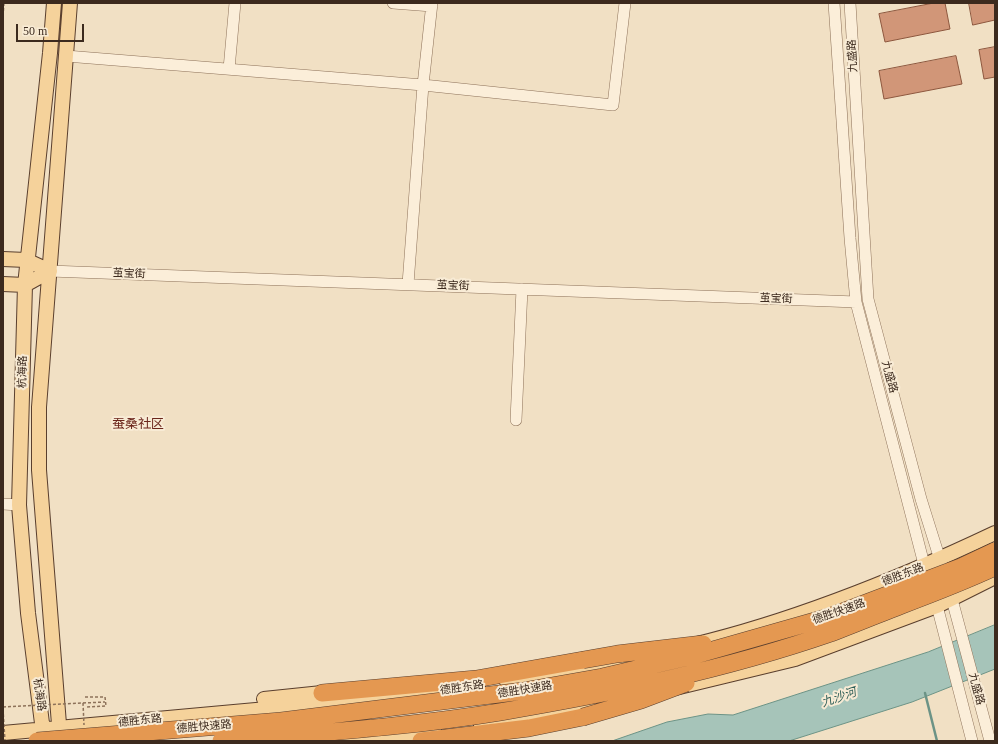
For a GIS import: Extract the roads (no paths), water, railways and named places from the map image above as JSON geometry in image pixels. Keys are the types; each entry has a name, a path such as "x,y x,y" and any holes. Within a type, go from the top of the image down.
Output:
{"highway":[{"name":"德胜快速路","path":"42,737 281,720 524,691 602,677 692,656 829,617 961,567 995,551"},
{"name":"德胜快速路","path":"221,741 397,725 499,712 587,696 693,673 772,651 832,632 971,578 995,567"},
{"path":"322,693 476,679 617,654 757,637"},
{"path":"421,741 529,728 583,717 641,700 772,651"}],"main road":[{"name":"杭海路","path":"42,737 28,613 19,505 26,260 50,53 54,3"},
{"name":"杭海路","path":"60,731 39,470 39,407 70,3"},
{"path":"3,259 26,260 50,271"},
{"path":"3,284 25,285 50,271"},
{"name":"德胜东路","path":"60,731 377,699 473,687 613,664 706,642 801,614 924,567 995,533"},
{"path":"339,741 460,730 692,685 795,659 937,606 995,576"},
{"path":"3,733 42,737 60,731 78,718 322,693"}],"street":[{"path":"229,69 235,3"},
{"path":"393,3 432,4 423,86 408,284"},
{"path":"66,56 423,86 613,104 625,3"},
{"name":"九盛路","path":"834,3 850,238 856,302 924,567 937,606 972,741"},
{"name":"九盛路","path":"850,3 868,299 921,498 952,598 990,741"},
{"name":"茧宝街","path":"50,271 856,302"},
{"path":"516,420 522,289"},
{"path":"3,504 19,505"}],"water":[{"name":"九沙河","path":"995,625 995,669 912,702 789,741 612,741 667,722 708,714 733,715 928,652"}],"waterway":[{"path":"925,693 937,741"}],"district":[{"name":"蚕桑社区","path":"138,425"}]}
